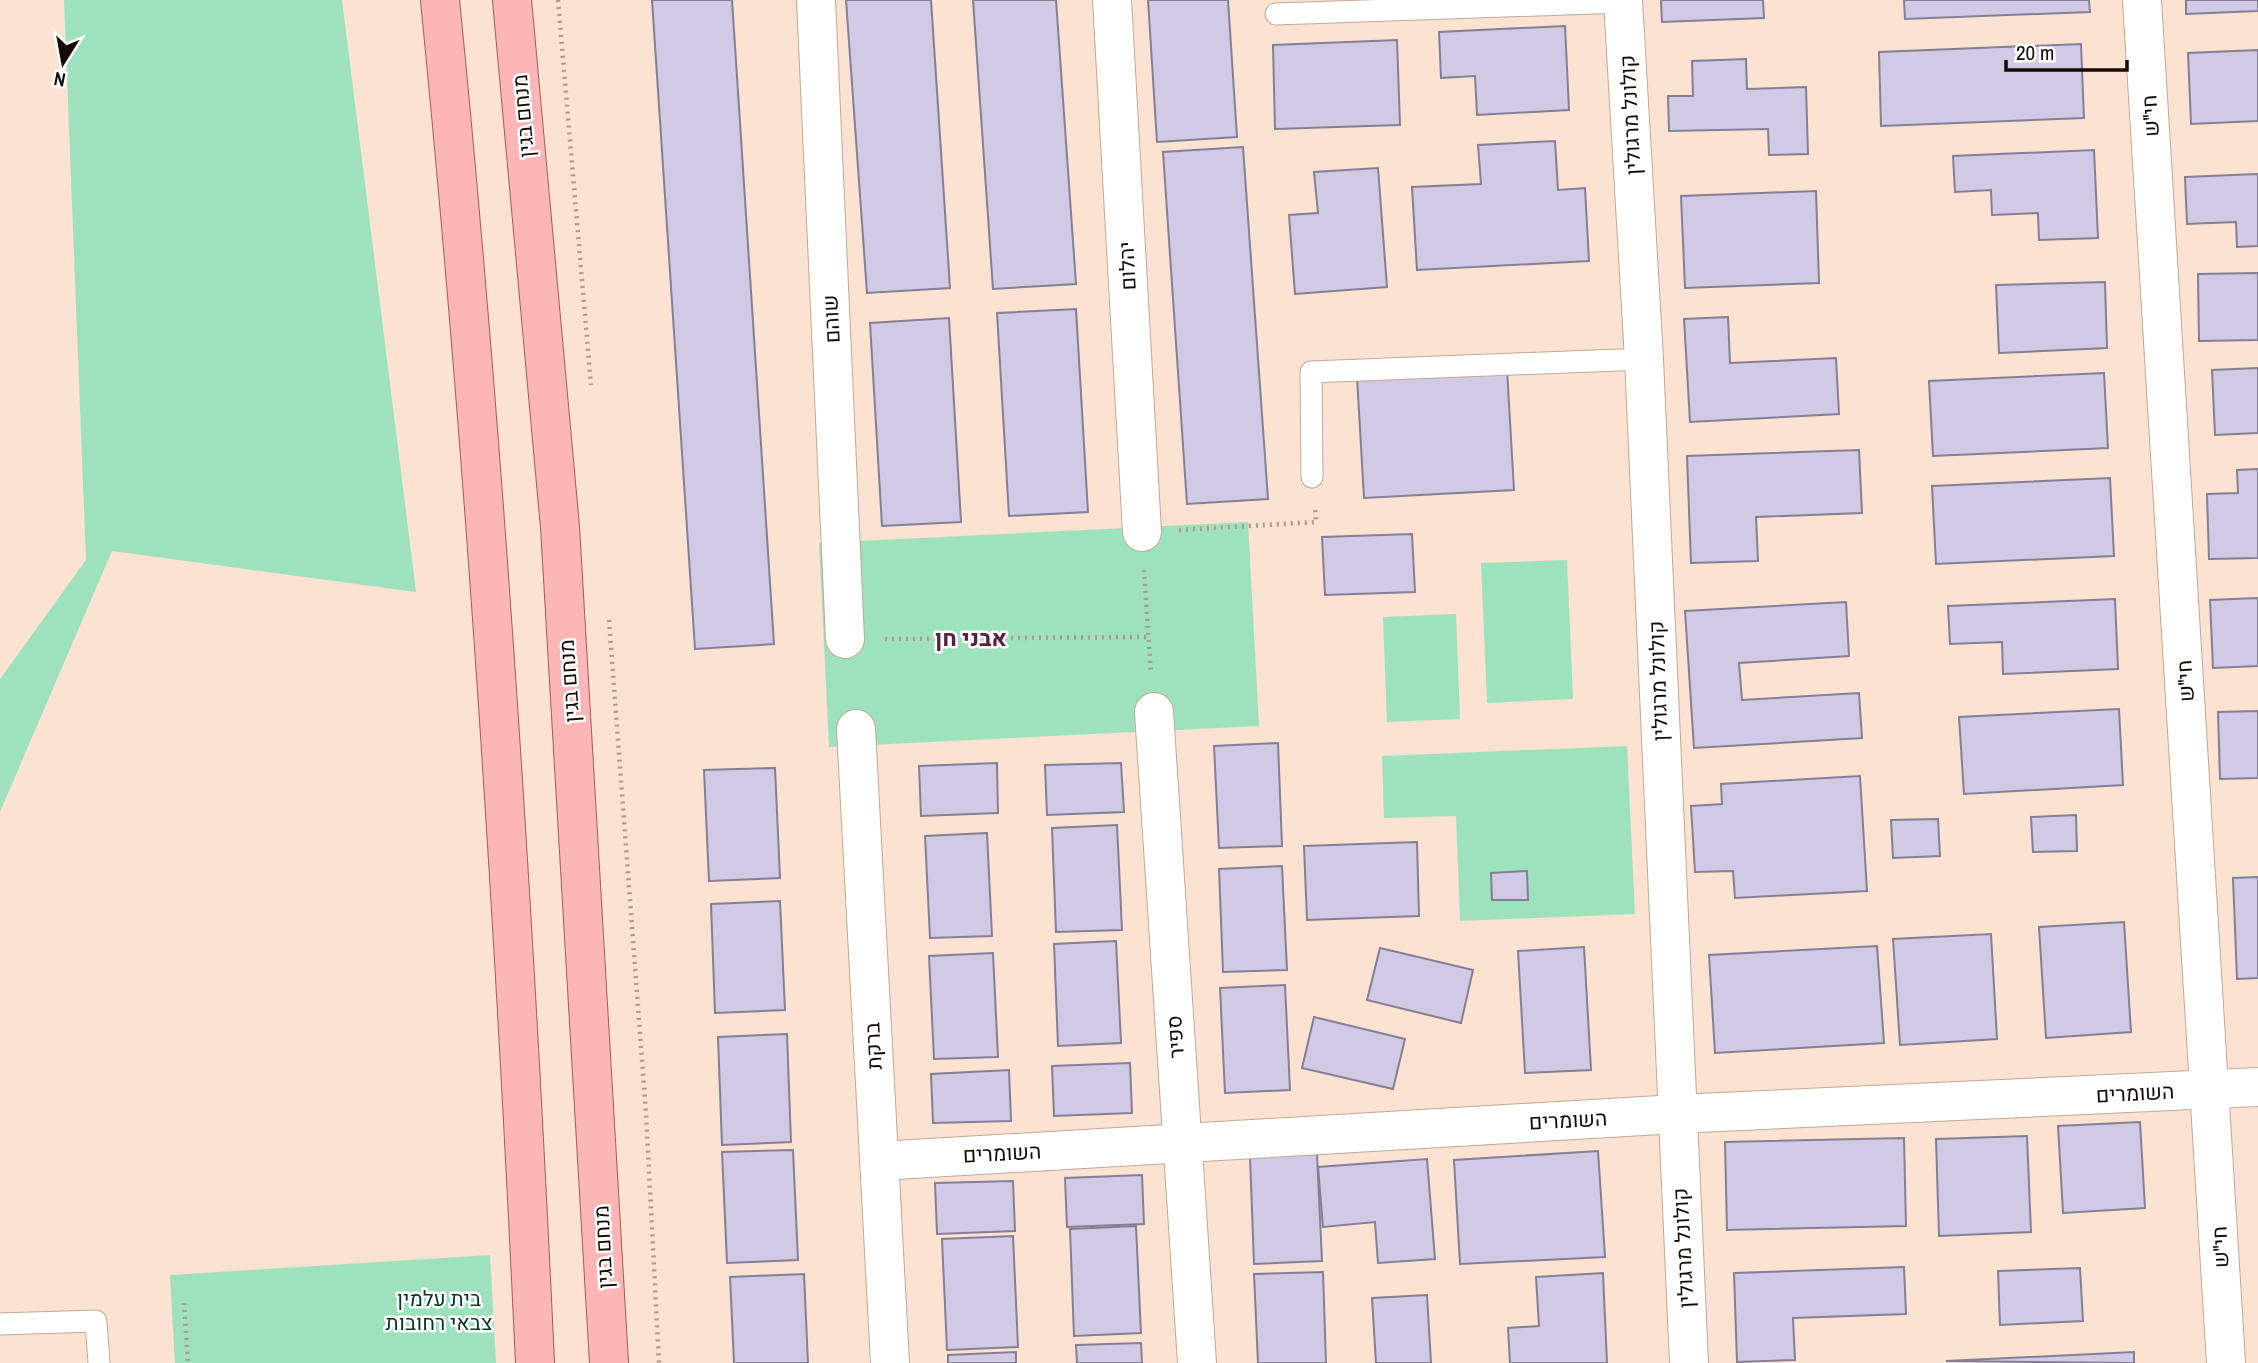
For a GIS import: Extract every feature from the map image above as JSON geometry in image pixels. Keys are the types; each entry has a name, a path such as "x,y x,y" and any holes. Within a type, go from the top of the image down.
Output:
{"main road":[{"path":"440,0 482,493 522,1091 535,1363"},
{"name":"מנחם בגין","path":"512,0 559,527 609,1363"}],"street":[{"name":"שוהם","path":"816,0 845,639"},
{"name":"יהלום","path":"1112,0 1142,532"},
{"name":"חי\"ש","path":"2142,0 2226,1363"},
{"name":"קולונל מרגולין","path":"1623,1 1644,359 1689,1363"},
{"name":"ספיר","path":"1154,712 1196,1363"},
{"name":"ברקת","path":"856,729 890,1363"},
{"name":"השומרים","path":"879,1161 1677,1114 2258,1087"}],"lane":[{"path":"1276,15 1623,1"},
{"path":"1312,477 1311,372 1644,359"},
{"path":"0,1324 96,1321 99,1363"}],"path":[{"path":"1154,712 1142,532 1316,523 1312,477"},
{"path":"845,639 1149,637"},
{"path":"184,1303 188,1363"}],"green space":[{"path":"64,0 342,0 416,592 112,551 0,812 0,679 86,560"},
{"path":"1248,522 1259,726 829,747 819,543"},
{"path":"1567,560 1573,699 1487,703 1481,563"},
{"path":"1456,614 1460,719 1387,722 1383,617"},
{"path":"1627,746 1635,914 1460,921 1456,816 1384,818 1382,756"},
{"name":"בית עלמין צבאי רחובות","path":"490,1255 496,1363 175,1363 170,1275"}],"building":[{"path":"652,0 732,0 774,644 695,649"},
{"path":"846,0 931,0 950,288 867,293"},
{"path":"973,0 1056,0 1076,284 993,289"},
{"path":"1148,0 1228,0 1237,137 1157,142"},
{"path":"1661,0 1763,0 1764,18 1662,22"},
{"path":"1904,0 2089,0 2090,12 1905,19"},
{"path":"2186,0 2258,0 2258,11 2186,14"},
{"path":"1565,26 1569,110 1477,115 1475,76 1441,78 1439,32"},
{"path":"1397,40 1400,125 1275,129 1273,45"},
{"path":"2081,44 2084,118 1881,126 1879,52"},
{"path":"2258,50 2258,121 2191,124 2188,53"},
{"path":"1746,59 1747,89 1806,87 1808,154 1769,155 1768,129 1669,131 1668,96 1693,96 1692,61"},
{"path":"1555,141 1558,190 1585,188 1589,261 1417,270 1412,187 1481,184 1478,145"},
{"path":"1243,147 1268,499 1187,504 1163,152"},
{"path":"2094,150 2098,238 2039,240 2038,213 1992,215 1991,190 1955,192 1953,156"},
{"path":"1378,168 1387,287 1295,294 1289,215 1318,213 1314,172"},
{"path":"2258,174 2258,246 2237,247 2236,222 2187,224 2185,177"},
{"path":"1816,191 1819,283 1685,288 1681,196"},
{"path":"2258,273 2258,340 2199,341 2198,274"},
{"path":"2105,282 2107,348 1999,353 1996,285"},
{"path":"1076,309 1088,512 1009,516 997,313"},
{"path":"1728,317 1730,363 1836,358 1839,414 1690,422 1684,319"},
{"path":"949,318 961,522 882,526 870,323"},
{"path":"2258,368 2258,433 2215,435 2212,370"},
{"path":"1507,369 1514,490 1364,498 1357,377"},
{"path":"2104,373 2108,448 1933,456 1929,381"},
{"path":"1859,450 1862,513 1756,517 1758,561 1691,563 1687,456"},
{"path":"2258,469 2258,558 2209,559 2207,494 2238,493 2237,470"},
{"path":"2110,478 2114,556 1936,564 1932,486"},
{"path":"1412,534 1415,592 1325,595 1322,537"},
{"path":"2258,598 2258,666 2213,668 2210,600"},
{"path":"2115,599 2118,669 2003,674 2002,642 1950,644 1948,606"},
{"path":"1846,602 1849,656 1739,663 1742,700 1859,693 1862,738 1694,748 1685,611"},
{"path":"2119,709 2123,785 1964,794 1959,717"},
{"path":"2258,711 2258,778 2220,779 2218,712"},
{"path":"1278,743 1282,846 1219,848 1214,746"},
{"path":"997,763 998,813 921,816 919,766"},
{"path":"1121,763 1124,812 1047,815 1045,765"},
{"path":"775,768 780,878 709,881 704,770"},
{"path":"1860,776 1867,891 1735,898 1733,871 1695,872 1691,806 1722,804 1721,784"},
{"path":"2076,815 2077,851 2033,852 2031,817"},
{"path":"1938,819 1940,856 1893,858 1891,820"},
{"path":"1117,825 1122,930 1056,932 1052,828"},
{"path":"987,833 992,936 930,938 925,836"},
{"path":"1417,842 1419,916 1307,920 1304,846"},
{"path":"1282,866 1287,970 1223,972 1219,869"},
{"path":"1527,871 1528,900 1492,900 1491,873"},
{"path":"2258,877 2258,978 2237,979 2233,878"},
{"path":"780,901 785,1010 715,1013 711,904"},
{"path":"2124,922 2131,1032 2046,1038 2039,927"},
{"path":"1991,934 1997,1039 1900,1045 1893,939"},
{"path":"1116,941 1121,1043 1058,1046 1054,944"},
{"path":"1877,946 1884,1043 1715,1053 1709,955"},
{"path":"1584,947 1591,1070 1525,1073 1518,951"},
{"path":"1380,948 1473,970 1461,1023 1367,1000"},
{"path":"993,953 998,1057 934,1059 929,956"},
{"path":"1285,985 1290,1090 1225,1093 1220,988"},
{"path":"1314,1017 1405,1039 1393,1089 1302,1068"},
{"path":"787,1034 791,1142 722,1145 718,1037"},
{"path":"1130,1063 1132,1113 1054,1116 1052,1066"},
{"path":"1009,1070 1011,1121 933,1123 931,1074"},
{"path":"2140,1122 2145,1208 2063,1213 2058,1126"},
{"path":"2027,1136 2031,1232 1939,1236 1936,1139"},
{"path":"1904,1138 1906,1226 1727,1230 1725,1142"},
{"path":"793,1150 798,1260 727,1263 722,1152"},
{"path":"1598,1151 1605,1257 1460,1264 1454,1160"},
{"path":"1317,1154 1322,1261 1254,1264 1250,1157"},
{"path":"1427,1159 1435,1259 1378,1263 1375,1222 1323,1227 1318,1167"},
{"path":"1142,1175 1144,1224 1067,1227 1065,1178"},
{"path":"1013,1181 1015,1231 937,1234 935,1183"},
{"path":"1136,1226 1141,1333 1074,1336 1070,1229"},
{"path":"1013,1236 1018,1347 947,1350 942,1239"},
{"path":"1904,1267 1906,1314 1793,1318 1795,1360 1737,1362 1734,1273"},
{"path":"2080,1268 2083,1321 2000,1325 1998,1271"},
{"path":"1323,1272 1326,1363 1258,1363 1254,1274"},
{"path":"1603,1273 1607,1363 1510,1363 1508,1328 1539,1326 1536,1277"},
{"path":"804,1274 808,1363 734,1363 730,1277"},
{"path":"1427,1295 1431,1363 1376,1363 1372,1298"},
{"path":"1141,1343 1142,1363 1077,1363 1076,1345"},
{"path":"1016,1352 1016,1363 948,1363 948,1355"},
{"path":"2134,1352 2134,1363 1946,1361"}],"district":[{"name":"אבני חן","path":"971,637"}]}
